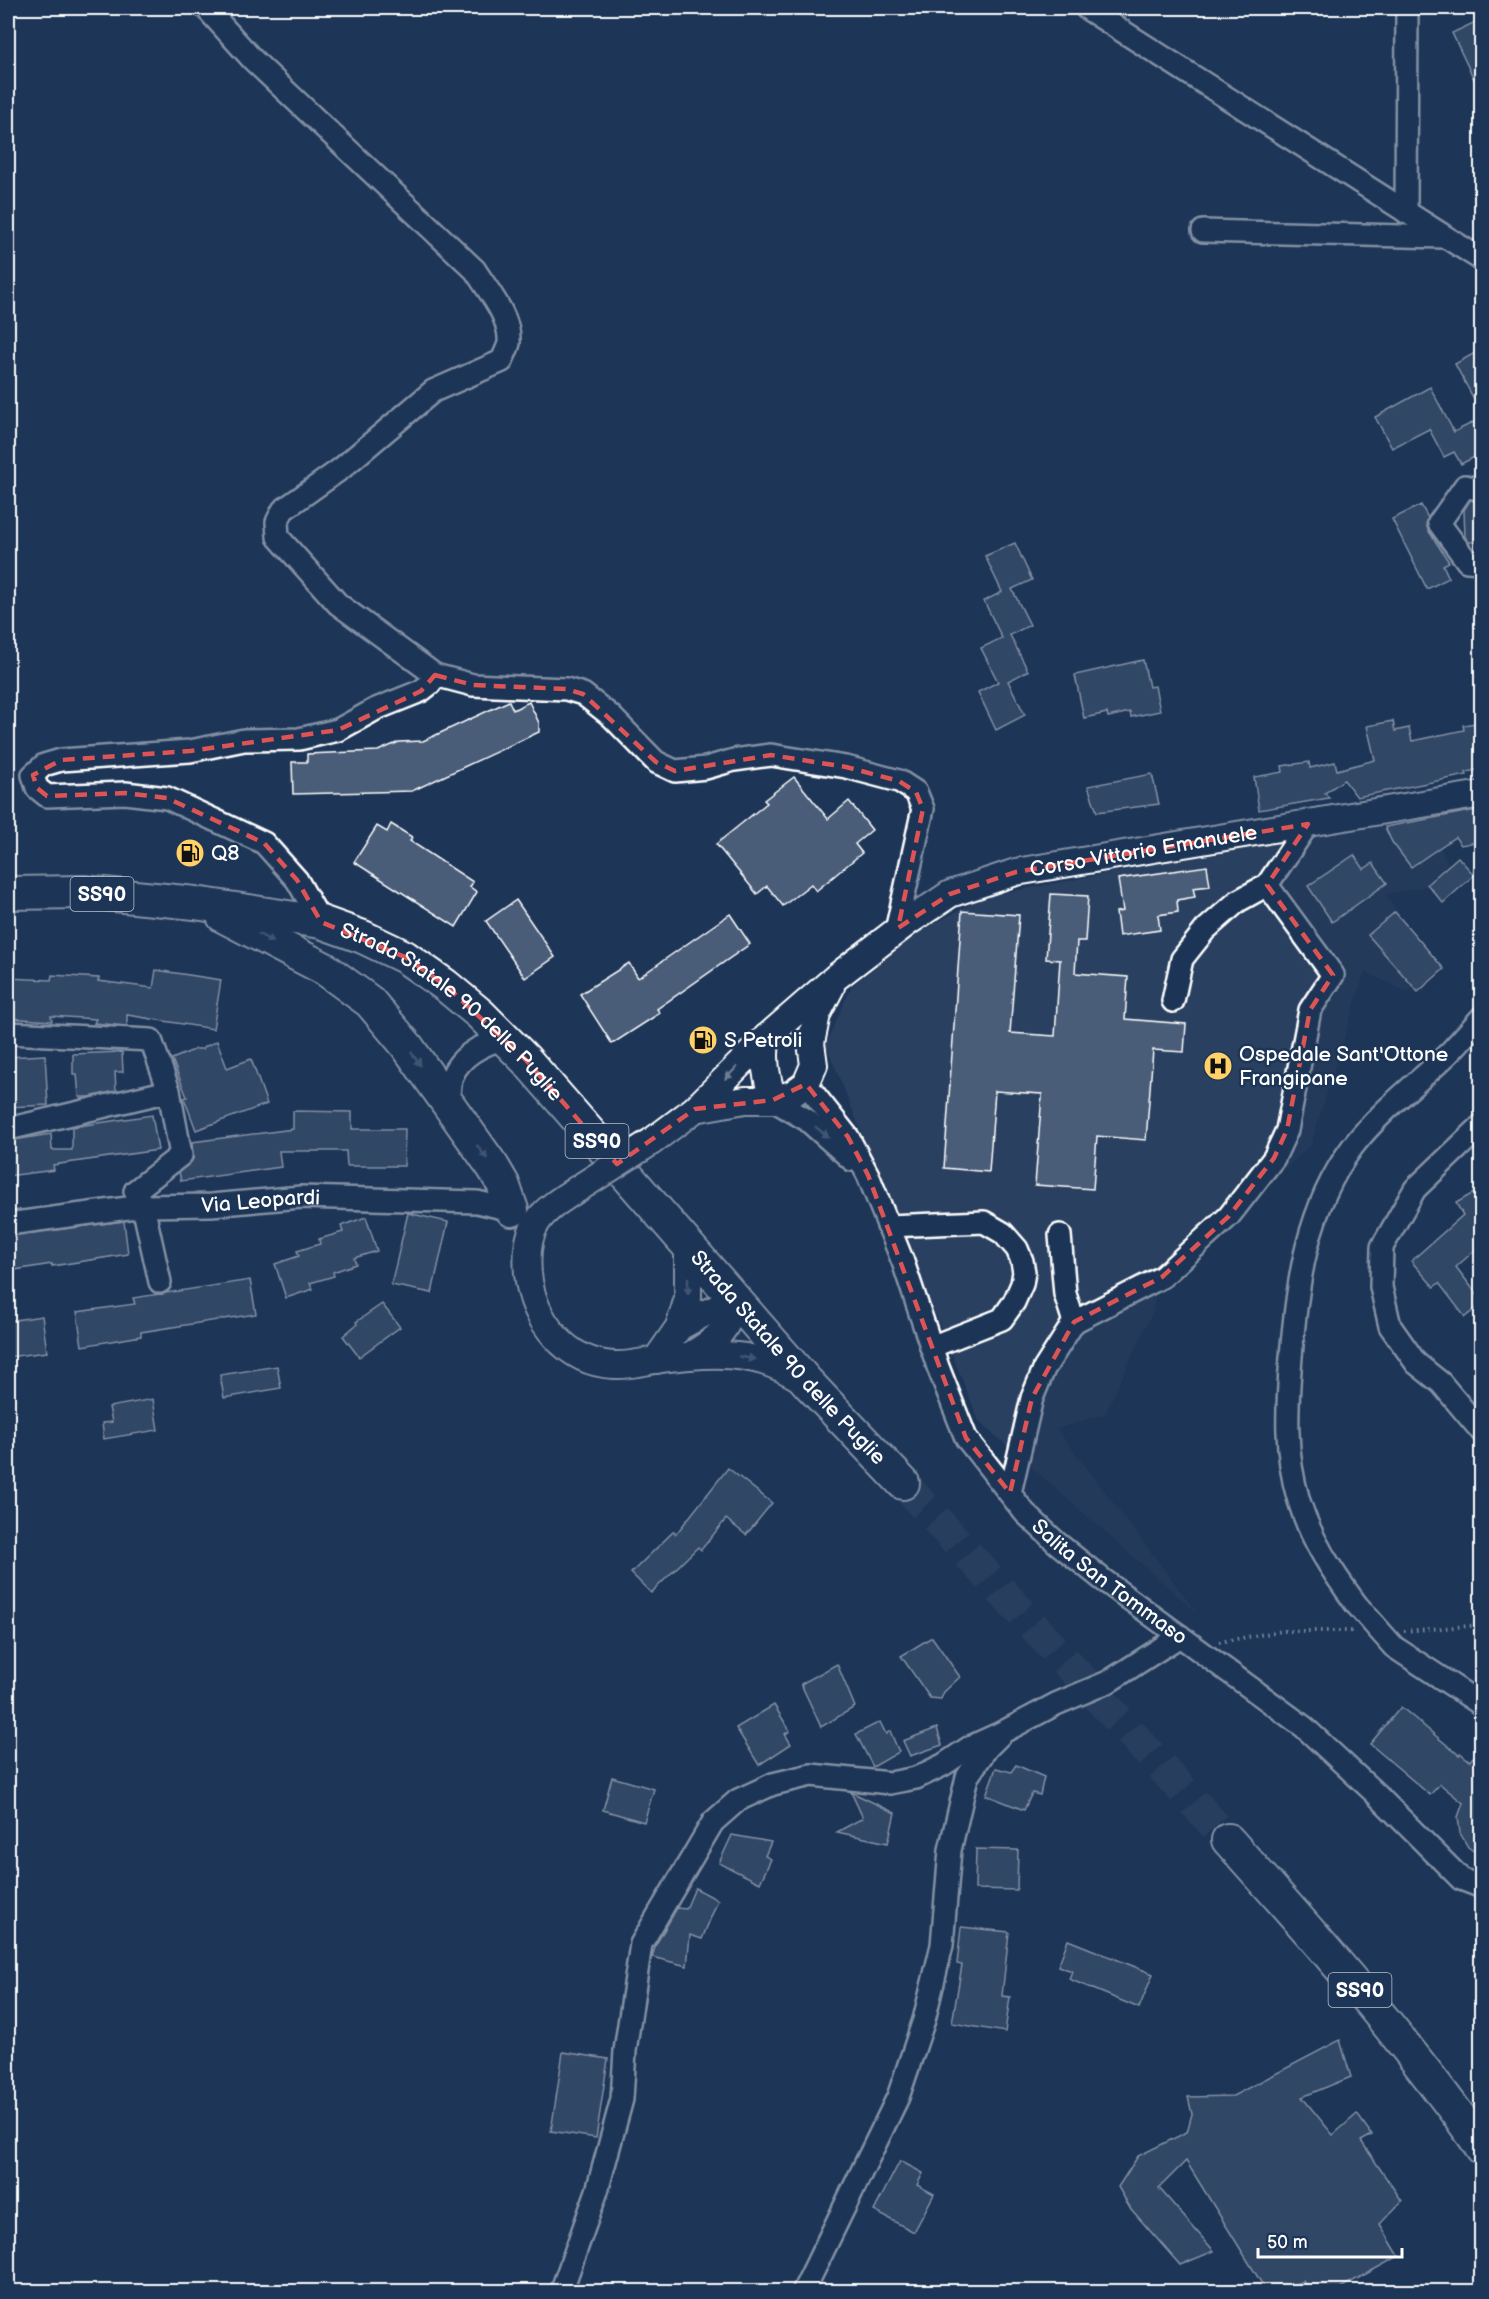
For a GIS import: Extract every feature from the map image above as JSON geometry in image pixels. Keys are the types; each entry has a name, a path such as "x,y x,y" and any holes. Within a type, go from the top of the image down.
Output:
{"main road":[{"name":"Strada Statale 90 delle Puglie","path":"8,893 84,892 195,903 321,922 363,937 405,957 445,985 480,1014 526,1060 808,1383 903,1483"},
{"path":"195,903 325,969 370,1002 407,1046 494,1167 522,1219"},
{"name":"SS90","path":"1228,1840 1341,1967 1444,2095 1482,2148"}],"street":[{"path":"206,8 253,60 475,270 498,306 507,326 509,344 502,360 433,391 342,468 283,510 277,522 278,537 338,604 435,675 473,685 566,689 583,694 611,716 656,762 675,771 706,768 734,760 771,755 846,767 899,781 916,792 923,809 896,931"},
{"path":"1086,8 1482,260"},
{"path":"1406,212 1407,8"},
{"path":"1203,231 1444,237"},
{"path":"1482,490 1465,486 1439,523 1467,561 1482,562"},
{"path":"321,922 297,880 264,843 166,798 125,793 47,796 38,788 33,775 44,765 61,760 190,751 244,740 299,739 338,730 376,709 421,691 435,675"},
{"name":"Corso Vittorio Emanuele","path":"808,1383 776,1364 750,1358 722,1355 689,1356 614,1365 590,1360 572,1352 556,1340 537,1311 530,1288 522,1219 550,1206 579,1188 651,1142 695,1109 767,1037 835,978 896,931 950,894 1016,872 1482,794"},
{"path":"1173,1001 1182,959 1205,930 1238,901 1267,885 1308,824"},
{"path":"1010,1493 1032,1398 1044,1369 1074,1322 1162,1277 1229,1216 1274,1158 1287,1130 1310,1010 1333,975 1267,885"},
{"name":"Corso Vittorio Emanuele","path":"695,1109 745,1100 773,1100 792,1094 806,1084 814,1065 811,1043 818,1014 835,978"},
{"path":"1482,1017 1451,1051 1390,1105 1353,1146 1326,1190 1302,1258 1295,1304 1286,1415 1289,1453 1298,1499 1309,1530 1327,1563 1356,1604 1482,1705"},
{"path":"8,1033 151,1040 169,1091 181,1155 135,1191 143,1206 160,1282"},
{"path":"773,1100 763,1053 767,1037 792,1035 811,1043"},
{"path":"448,1105 452,1077 459,1064 484,1044 504,1038"},
{"name":"Salita San Tommaso","path":"806,1084 848,1137 868,1175 966,1438 1025,1513 1101,1580 1304,1727 1375,1793 1461,1879 1482,1887"},
{"path":"8,1129 169,1091"},
{"name":"Salita San Tommaso","path":"773,1100 807,1120 868,1175"},
{"path":"1482,1125 1415,1189 1382,1247 1381,1287 1390,1326 1416,1363 1441,1383 1482,1432"},
{"name":"Via Leopardi","path":"8,1224 143,1206 212,1205 301,1197 477,1202 522,1219"},
{"path":"888,1226 984,1222 1003,1233 1017,1249 1022,1261 1024,1272 1022,1284 1014,1302 1002,1318 931,1347"},
{"path":"1060,1235 1065,1294 1074,1322"},
{"path":"656,1360 679,1327 688,1298 688,1245"},
{"path":"679,1327 709,1311 737,1300"},
{"name":"Corso Vittorio Emanuele","path":"689,1356 712,1342 724,1329 737,1300"},
{"path":"561,2292 597,2190 622,2099 625,2051 641,1944 713,1822 738,1800 774,1785 811,1775 890,1783 916,1778 943,1766 970,1747 1056,1704 1108,1682 1187,1641"},
{"path":"803,2292 898,2097 924,2020 942,1945 950,1850 967,1777 987,1748 1003,1732"}],"path":[{"path":"1397,1639 1482,1625"},
{"path":"1187,1641 1281,1631 1364,1631"}],"highlighted area":[{"path":"435,675 473,685 566,689 583,694 656,762 675,771 771,755 846,767 899,781 916,792 923,809 898,928 950,894 1016,872 1308,824 1267,885 1333,975 1310,1010 1287,1130 1274,1158 1229,1216 1162,1277 1074,1322 1032,1398 1010,1493 966,1438 868,1175 848,1137 806,1084 773,1100 695,1109 617,1164 526,1060 445,985 405,957 321,922 297,880 264,843 167,798 125,793 47,796 37,788 33,775 61,760 190,751 338,730 421,691"}],"shaded area":[{"path":"1425,818 1449,865 1433,885 1386,894 1434,972 1407,992 1365,972 1311,1145 1274,1179 1241,1203 1157,1286 1153,1312 1105,1414 1057,1429 1199,1615 979,1421 826,1045 851,987 915,934 986,896 1110,873 1242,844"}],"building":[{"path":"1482,19 1482,96 1452,33"},
{"path":"1482,349 1482,414 1455,364"},
{"path":"1430,387 1454,432 1482,418 1482,453 1461,464 1454,452 1444,457 1429,429 1392,448 1375,417"},
{"path":"1470,500 1482,502 1482,542 1469,542 1465,537 1464,510"},
{"path":"1421,505 1428,518 1426,524 1428,530 1449,562 1443,565 1449,578 1427,589 1392,519"},
{"path":"1015,543 1032,580 1012,589 1030,625 1010,635 1028,671 1008,681 1025,715 996,730 978,692 998,682 981,648 1002,638 984,601 1002,592 985,556"},
{"path":"1143,660 1149,687 1155,686 1160,711 1131,717 1130,712 1108,717 1107,713 1084,718 1075,675"},
{"path":"509,701 513,710 529,702 539,723 539,732 412,791 293,794 292,762 307,762 307,754 378,751 399,742 423,741"},
{"path":"1393,721 1395,731 1409,728 1412,741 1464,730 1463,725 1482,722 1482,769 1466,772 1467,775 1357,797 1344,780 1325,793 1329,798 1259,810 1254,777 1283,772 1282,766 1309,762 1310,768 1335,762 1337,770 1375,760 1367,726"},
{"path":"1152,774 1159,804 1097,812 1088,786"},
{"path":"794,777 828,819 849,801 872,830 855,844 862,853 816,891 811,884 783,906 767,886 757,894 716,844 767,803 764,800"},
{"path":"1482,809 1482,841 1461,845 1455,837 1411,867 1392,842 1385,827"},
{"path":"391,824 412,837 410,841 473,882 470,887 477,892 456,927 354,862 377,826 387,832"},
{"path":"1354,855 1364,869 1373,863 1387,883 1332,922 1308,886"},
{"path":"1458,857 1474,875 1443,903 1427,884"},
{"path":"1207,866 1210,886 1193,888 1195,897 1177,900 1178,912 1158,915 1160,930 1119,936 1116,912 1123,911 1118,879"},
{"path":"1051,894 1088,896 1085,941 1077,941 1075,973 1128,977 1125,1019 1186,1024 1184,1052 1153,1050 1146,1140 1097,1136 1093,1189 1035,1185 1042,1094 995,1091 989,1172 944,1168 962,911 1019,915 1010,1033 1055,1036 1060,960 1046,959"},
{"path":"516,900 555,957 525,978 486,921"},
{"path":"1395,912 1444,969 1418,992 1368,935"},
{"path":"730,914 750,944 657,1009 660,1013 612,1044 580,994 629,963 638,978"},
{"path":"156,970 221,980 213,1029 127,1015 127,1026 94,1023 96,1019 51,1016 52,1021 8,1018 8,978 51,980 52,975 99,978 98,981 153,988"},
{"path":"217,1041 227,1068 251,1059 267,1104 196,1130 184,1098 187,1097 172,1059 196,1049 203,1049"},
{"path":"122,1052 123,1072 115,1072 116,1091 79,1097 77,1074 73,1074 73,1054"},
{"path":"45,1055 48,1105 8,1107 8,1057"},
{"path":"293,1111 352,1112 352,1129 405,1129 404,1166 347,1166 346,1151 279,1151 281,1167 181,1181 179,1172 193,1159 192,1142 293,1129"},
{"path":"152,1115 158,1150 53,1165 54,1170 8,1176 8,1141 51,1134 52,1150 72,1150 72,1127"},
{"path":"1482,1188 1482,1244 1456,1267 1482,1301 1482,1304 1465,1317 1439,1283 1434,1287 1411,1261 1463,1215 1456,1203"},
{"path":"408,1213 448,1222 432,1293 391,1285"},
{"path":"366,1217 377,1251 354,1258 356,1264 333,1272 334,1276 310,1283 313,1289 286,1298 275,1264 299,1256 297,1251 320,1244 319,1239 343,1232 341,1226"},
{"path":"124,1221 128,1254 8,1271 8,1236"},
{"path":"250,1280 256,1314 141,1332 141,1336 82,1346 77,1312 135,1304 133,1298"},
{"path":"382,1304 400,1327 359,1357 343,1336 357,1324 356,1322"},
{"path":"42,1316 47,1352 8,1357 8,1321"},
{"path":"277,1366 281,1388 224,1398 220,1375"},
{"path":"153,1399 158,1430 104,1439 102,1423 112,1422 109,1407"},
{"path":"728,1468 772,1503 746,1535 726,1519 701,1550 698,1547 651,1593 631,1573 674,1531 676,1534"},
{"path":"932,1637 960,1677 944,1692 941,1699 930,1698 901,1656"},
{"path":"837,1664 855,1707 821,1727 801,1684"},
{"path":"774,1705 790,1731 785,1734 791,1744 759,1765 736,1728"},
{"path":"1401,1707 1459,1755 1460,1753 1470,1761 1473,1757 1482,1764 1482,1857 1468,1847 1460,1833 1458,1817 1463,1803 1440,1784 1430,1795 1370,1744"},
{"path":"880,1722 886,1734 890,1731 899,1752 873,1767 856,1734"},
{"path":"937,1728 942,1745 910,1756 903,1741"},
{"path":"1016,1765 1044,1777 1040,1795 1032,1793 1024,1810 986,1795 996,1768 1011,1772"},
{"path":"612,1777 654,1789 644,1822 603,1810"},
{"path":"851,1792 895,1813 888,1843 837,1832 863,1818"},
{"path":"732,1835 771,1842 765,1856 771,1859 760,1883 719,1863"},
{"path":"976,1849 1018,1850 1017,1890 975,1889"},
{"path":"695,1888 718,1900 702,1939 690,1935 687,1966 652,1957 656,1944 677,1908 686,1909"},
{"path":"961,1927 1009,1932 1002,1996 1010,1997 1005,2032 952,2023 962,1965 957,1964"},
{"path":"1068,1940 1153,1974 1139,2008 1069,1979 1072,1971 1058,1966"},
{"path":"1340,2040 1351,2077 1302,2097 1333,2135 1357,2114 1372,2135 1361,2141 1402,2201 1380,2224 1399,2256 1333,2292 1310,2292 1303,2281 1276,2292 1267,2292 1186,2161 1159,2188 1214,2251 1180,2265 1131,2209 1118,2187 1138,2156 1187,2132 1192,2114 1188,2097 1233,2096"},
{"path":"563,2052 608,2059 596,2138 551,2131"},
{"path":"900,2161 923,2173 917,2185 934,2194 914,2232 874,2211"}],"tunnel":[{"path":"903,1483 1228,1840"}],"place":[{"name":"Q8","path":"190,853"},
{"name":"S Petroli","path":"703,1040"},
{"name":"Ospedale Sant'Ottone Frangipane","path":"1218,1066"}]}
